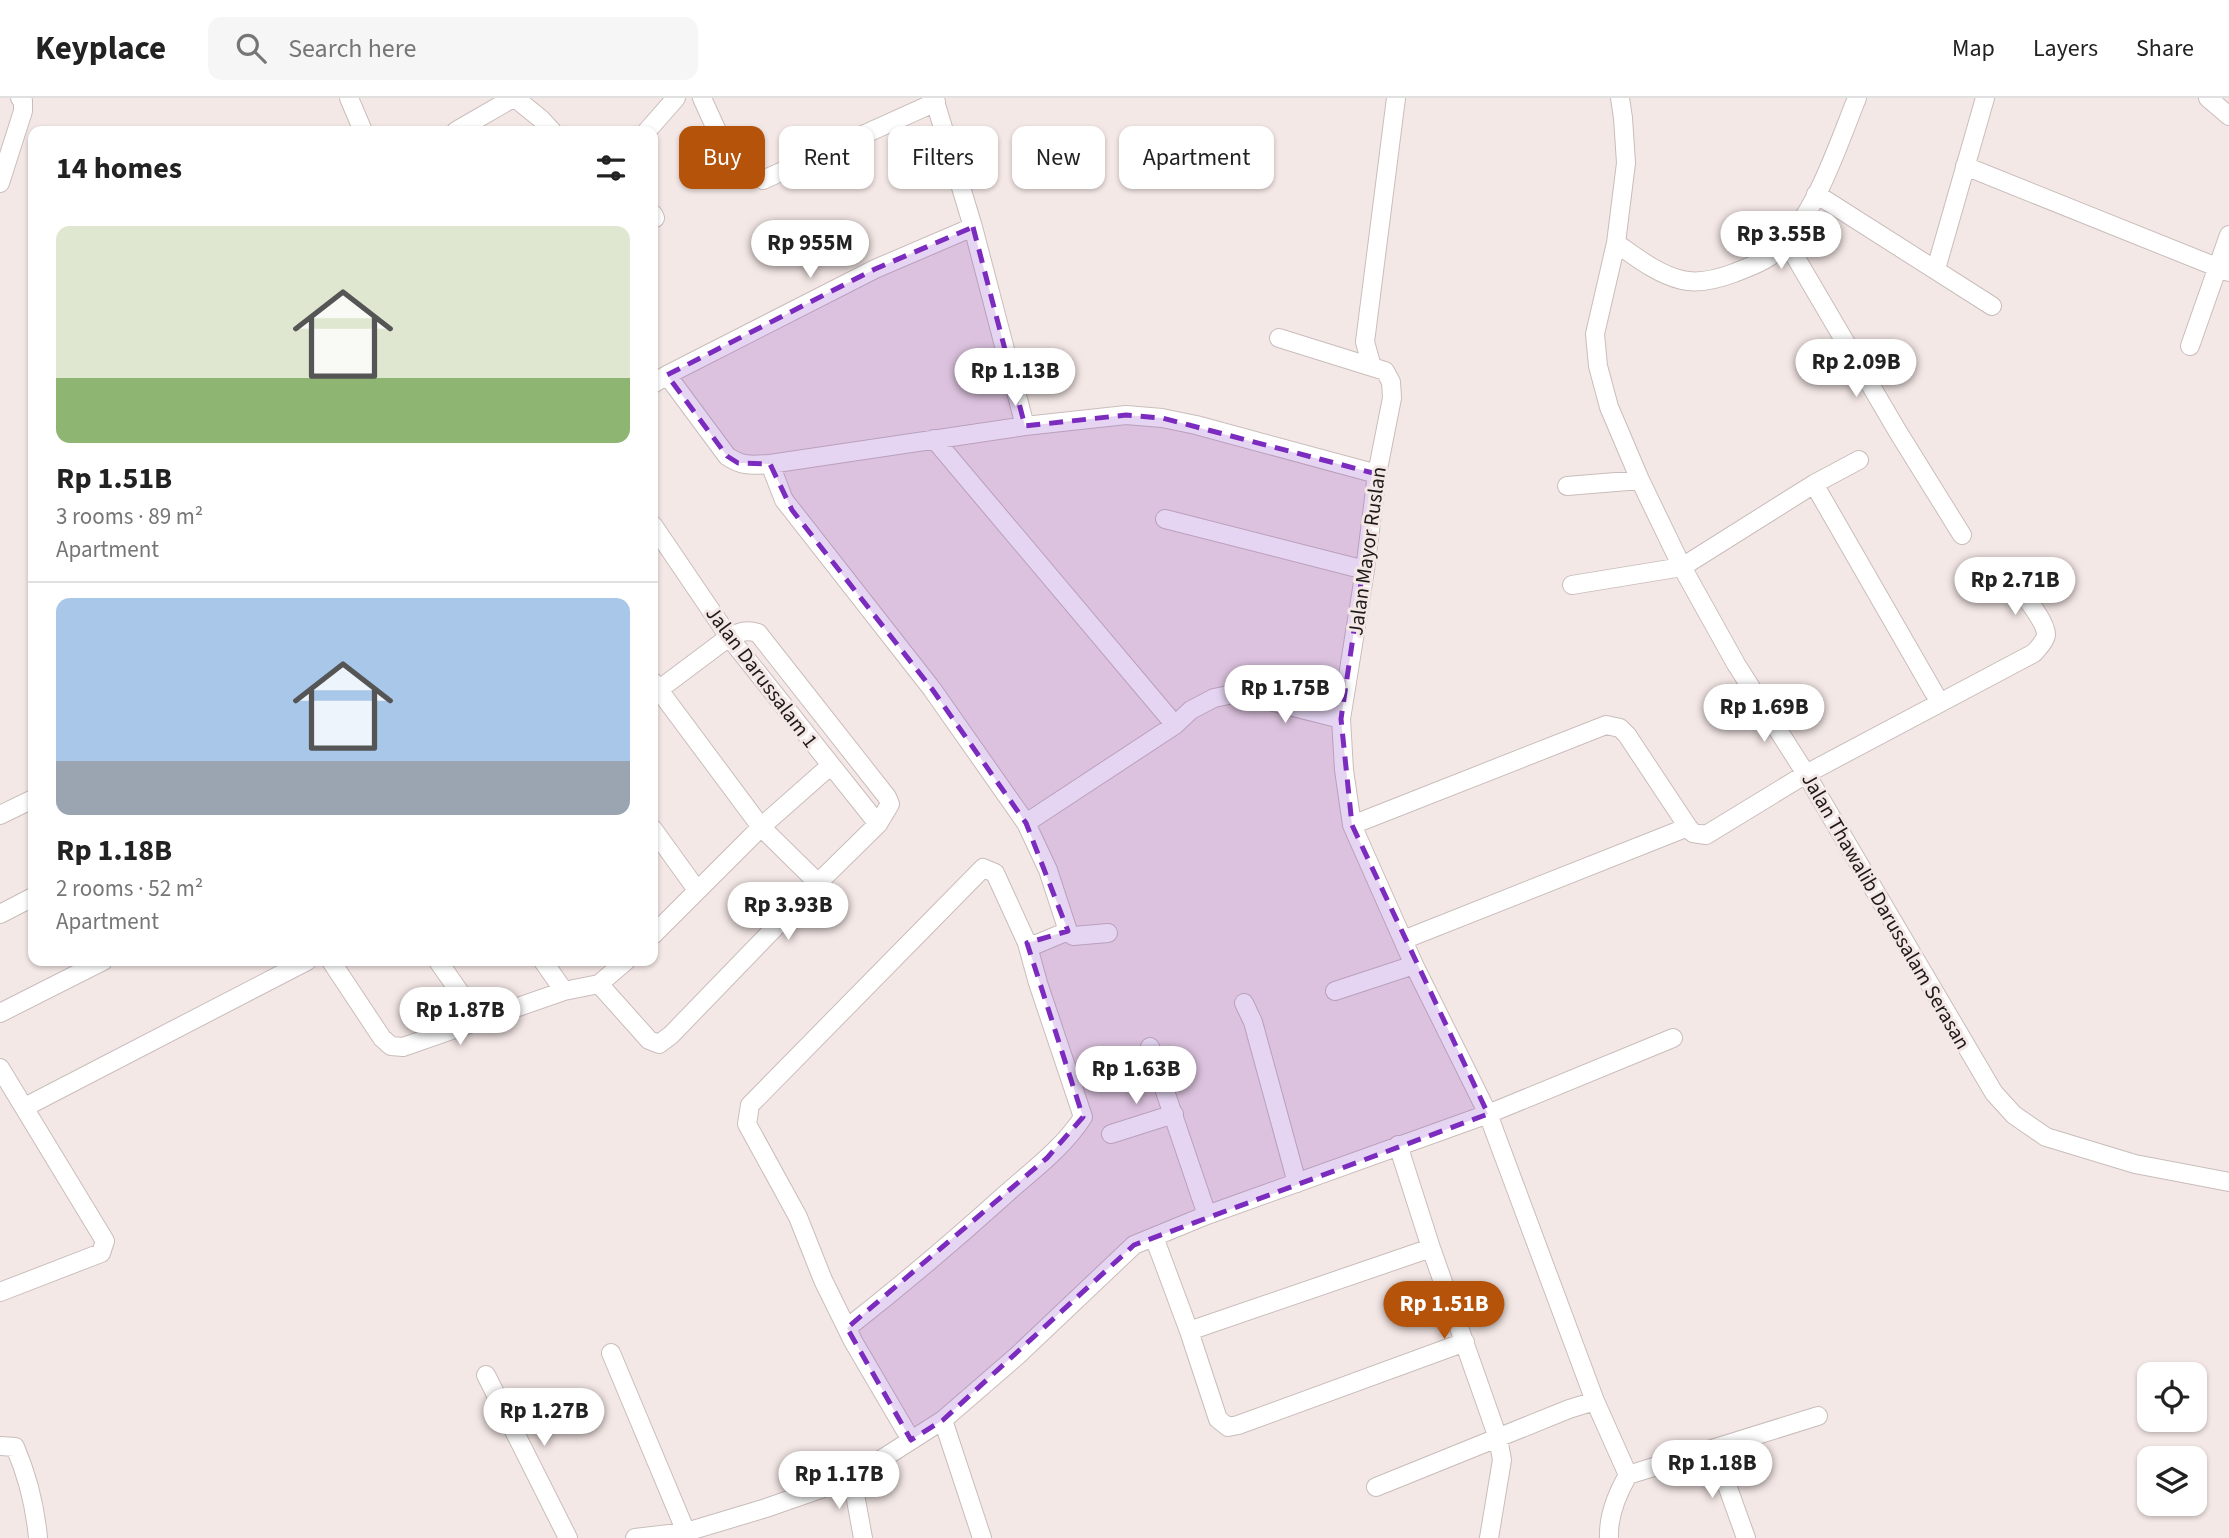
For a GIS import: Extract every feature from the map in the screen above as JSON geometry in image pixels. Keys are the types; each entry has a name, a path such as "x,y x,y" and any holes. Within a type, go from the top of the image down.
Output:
{"street":[{"path":"0,183 23,111 23,101 20,98"},
{"path":"349,98 361,126"},
{"path":"465,126 514,98 547,126"},
{"path":"651,126 676,98"},
{"path":"702,98 715,126"},
{"name":"Jalan Mayor Ruslan","path":"1396,98 1365,341 1372,367 1385,371 1391,382 1392,398 1377,474 1341,719 1344,770 1352,825 1414,965 1488,1114 1595,1401 1628,1475"},
{"name":"Jalan Thawalib Darussalam Serasan","path":"1620,98 1626,163 1616,243 1595,334 1598,366 1609,407 1640,480 1682,567 1736,664 1806,774 1994,1094 2014,1115 2046,1138 2134,1164 2229,1182"},
{"path":"1616,243 1651,268 1682,280 1710,280 1767,258 1786,241 1806,215 1857,98"},
{"path":"1936,269 1985,98"},
{"path":"2208,98 2229,116"},
{"path":"765,179 935,100 973,227 1025,426"},
{"path":"1965,166 2224,270"},
{"path":"1816,194 1992,306"},
{"path":"973,227 875,269 660,380 727,456 738,463 751,465 1025,426 1126,415 1162,418 1196,425 1377,474"},
{"path":"2190,346 2224,270 2229,235"},
{"path":"1786,241 1962,535"},
{"path":"1279,338 1372,367"},
{"path":"934,439 1175,725"},
{"path":"1572,585 1682,567 1814,484 1859,460"},
{"path":"771,464 784,500 932,689 1026,823 1048,870 1068,931 1073,936 1108,933"},
{"path":"1567,486 1640,480"},
{"path":"1814,484 1940,703"},
{"path":"1165,519 1365,570"},
{"name":"Jalan Darussalam 1","path":"658,532 729,637 878,824"},
{"path":"1352,825 1606,725 1614,726 1627,735 1688,827 1693,833 1706,835 1806,774 2034,653 2046,636 2043,622 2014,582"},
{"path":"599,984 649,1040 659,1044 671,1035 878,824 890,804 764,638 750,630 729,637 658,687"},
{"path":"658,693 761,827 818,883"},
{"path":"1026,823 1175,725 1191,710 1214,698 1238,693 1341,719"},
{"path":"658,930 761,827 830,766"},
{"path":"0,815 28,801"},
{"path":"1403,940 1688,827"},
{"path":"658,836 696,890"},
{"path":"847,1328 927,1264 1047,1157 1074,1131 1083,1117 1027,943 995,873 983,869 750,1105 747,1124 798,1217 823,1280 847,1328 911,1440"},
{"path":"0,914 28,900"},
{"path":"1027,943 1037,944 1068,931"},
{"path":"1335,991 1414,965"},
{"path":"0,1013 93,966"},
{"path":"25,1107 297,966"},
{"path":"334,966 382,1038 391,1046 403,1047 564,991 599,984 620,966"},
{"path":"441,966 479,1020"},
{"path":"546,966 564,991"},
{"path":"1244,1003 1253,1022 1297,1183"},
{"path":"635,1538 686,1532 852,1478 943,1420 1018,1355 1134,1245 1207,1215 1488,1114 1673,1038"},
{"path":"1150,1046 1207,1215"},
{"path":"0,1069 106,1241 101,1254 0,1292"},
{"path":"1111,1134 1174,1114"},
{"path":"1398,1145 1498,1438 1502,1460 1489,1538"},
{"path":"1154,1237 1218,1419 1228,1427 1238,1426 1465,1342"},
{"path":"1189,1331 1431,1248"},
{"path":"611,1353 686,1532"},
{"path":"486,1375 568,1538"},
{"path":"1376,1487 1595,1401"},
{"path":"1609,1538 1617,1495 1628,1475 1818,1416"},
{"path":"943,1420 982,1538"},
{"path":"0,1446 15,1447 26,1473 36,1510 38,1538"},
{"path":"1714,1449 1746,1538"},
{"path":"852,1478 863,1538"}],"highlighted area":[{"path":"973,227 1025,426 1126,415 1162,418 1377,474 1341,719 1352,825 1488,1114 1134,1245 943,1420 911,1440 847,1328 1047,1158 1083,1117 1027,943 1068,931 1026,823 932,689 792,510 770,464 738,463 727,456 667,375 875,269"}]}
